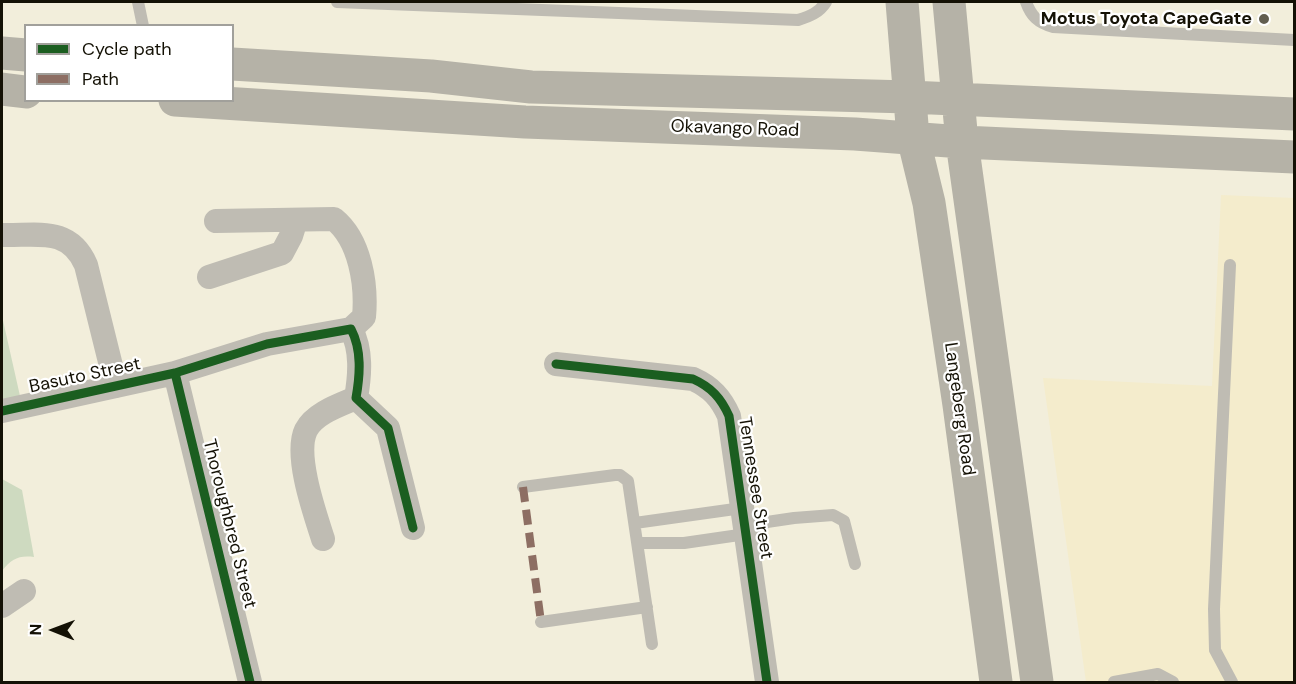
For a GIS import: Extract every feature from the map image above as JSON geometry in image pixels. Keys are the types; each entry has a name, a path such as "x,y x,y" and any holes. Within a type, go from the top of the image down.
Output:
{"main road":[{"name":"Langeberg Road","path":"902,2 913,137 929,203 996,682"},
{"path":"949,2 962,142 1036,682"},
{"path":"2,53 24,55"},
{"name":"Okavango Road","path":"234,64 431,76 531,87 909,97 1294,114"},
{"path":"2,88 24,92"},
{"name":"Okavango Road","path":"207,102 525,122 913,137 962,142 1294,157"}],"street":[{"path":"216,221 334,219 349,234 365,282 364,317 351,329 358,350 360,376 356,398"},
{"path":"209,277 282,254 296,220"},
{"path":"2,235 55,236 67,239 81,253 116,386"},
{"name":"Basuto Street","path":"2,411 175,373 267,344 351,329"},
{"name":"Tennessee Street","path":"556,363 693,379 709,388 724,404 729,416 766,682"},
{"name":"Thoroughbred Street","path":"175,373 250,682"},
{"path":"356,398 388,428 413,528"},
{"path":"323,539 306,480 304,447 306,430 321,414 356,398"},
{"path":"2,606 24,591"}],"lane":[{"path":"138,2 143,24"},
{"path":"337,2 798,20 811,16 826,2"},
{"path":"1026,2 1030,13 1036,20 1053,27 1294,40"},
{"path":"1230,265 1214,642 1215,650 1232,682"},
{"path":"523,488 620,475 625,477 630,485 652,644"},
{"path":"635,523 742,508"},
{"path":"638,543 684,543 746,534 767,522 833,514 844,521 855,564"},
{"path":"541,622 647,607"},
{"path":"1114,682 1158,674 1173,682"}],"shaded area":[{"path":"1221,195 1294,198 1294,682 1086,682 1043,378 1212,386"}],"green space":[{"path":"2,316 20,396 2,400"},
{"path":"2,479 22,490 34,557 16,559 2,571"}],"marked path":[{"path":"523,487 541,622"}],"cycle path":[{"path":"2,411 175,373 267,344 351,329 357,345 359,363 356,398 388,428 413,528"},
{"path":"556,364 693,379 710,389 723,404 729,416 767,682"},
{"path":"175,373 250,682"}],"place":[{"name":"Motus Toyota CapeGate","path":"1264,19"}]}
